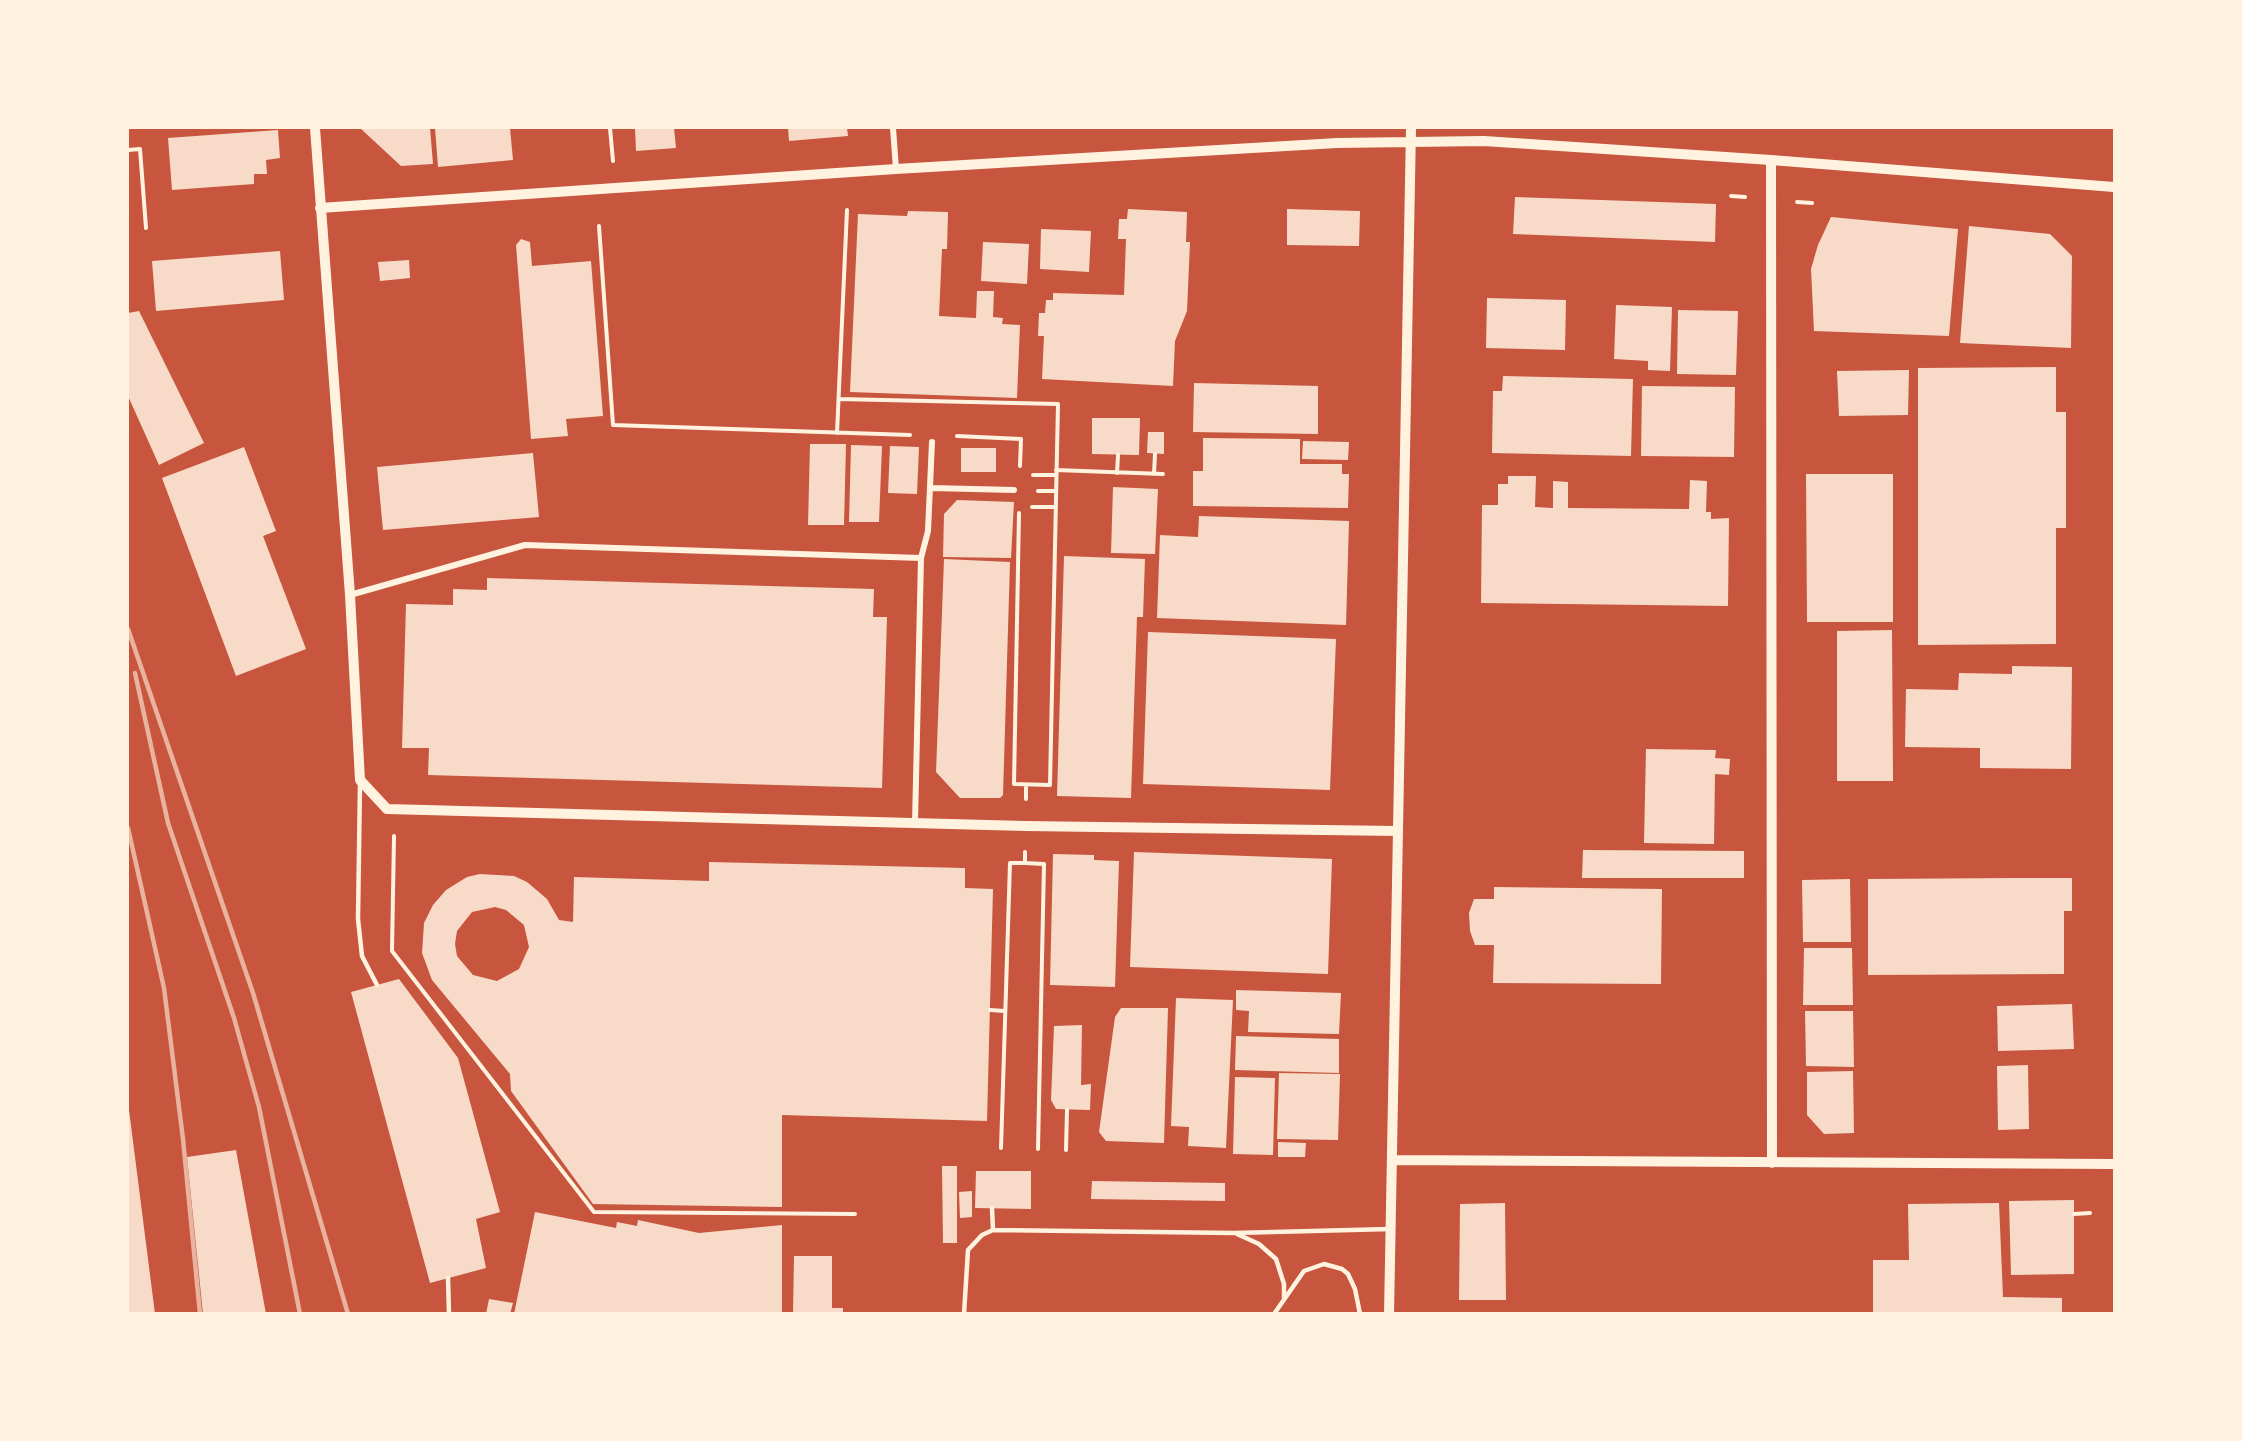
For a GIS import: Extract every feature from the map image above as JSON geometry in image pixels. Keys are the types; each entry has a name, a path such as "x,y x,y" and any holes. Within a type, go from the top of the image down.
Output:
{"street":[{"path":"315,128 350,595 354,718 360,780 387,809 915,823 1398,831"},
{"path":"893,128 896,169"},
{"path":"1389,1314 1411,128"},
{"path":"321,208 896,169 1337,143 1484,141 1772,160 2115,187"},
{"path":"1772,160 1772,1162"},
{"path":"915,823 921,558 928,531 932,442"},
{"path":"931,488 1014,490"},
{"path":"350,595 525,545 921,558"},
{"path":"1392,1160 2115,1164"}],"lane":[{"path":"360,780 358,919 362,956 377,985"},
{"path":"992,1208 993,1230"},
{"path":"964,1314 968,1250 982,1235 993,1230 1234,1233 1390,1229"},
{"path":"1234,1233 1259,1244 1276,1259 1284,1284 1284,1298"},
{"path":"1274,1314 1304,1270 1313,1266 1335,1266 1348,1274 1355,1289 1360,1314"},
{"path":"448,1278 449,1314"}],"path":[{"path":"610,128 613,165"},
{"path":"128,150 140,149 146,228"},
{"path":"599,226 613,425 837,433 847,210"},
{"path":"839,399 1058,404 1050,785 1014,784 1019,507"},
{"path":"1154,474 1155,454"},
{"path":"1117,473 1118,455"},
{"path":"1029,475 1163,474"},
{"path":"1028,507 1055,507"},
{"path":"1026,785 1026,801"},
{"path":"395,809 392,951 594,1212 855,1214"},
{"path":"1025,849 1025,863"},
{"path":"1001,1148 1010,863 1025,863 1044,864 1038,1149"},
{"path":"990,1010 1005,1011"},
{"path":"1066,1150 1067,1110"},
{"path":"2074,1214 2090,1213"}],"building":[{"path":"360,128 430,128 433,164 401,166"},
{"path":"435,128 510,128 513,160 438,167"},
{"path":"635,128 674,128 676,148 636,151"},
{"path":"788,128 847,128 848,136 789,141"},
{"path":"278,130 280,158 266,160 267,174 254,174 254,184 172,190 168,138"},
{"path":"1515,197 1716,204 1715,242 1513,234"},
{"path":"1128,209 1187,212 1186,242 1190,242 1187,311 1175,341 1173,386 1042,379 1044,336 1038,336 1039,313 1045,313 1046,300 1053,300 1053,293 1124,295 1126,239 1118,239 1119,219 1127,219"},
{"path":"1287,209 1360,211 1359,246 1287,245"},
{"path":"908,211 948,212 947,249 942,249 939,316 976,318 977,291 994,291 993,317 1003,318 1002,324 1020,325 1017,398 850,392 858,214 907,216"},
{"path":"1831,217 1958,229 1949,336 1814,331 1811,269 1818,245"},
{"path":"1969,226 2050,234 2072,256 2071,348 1960,343"},
{"path":"1041,229 1091,231 1089,272 1040,269"},
{"path":"521,239 530,242 532,266 591,261 603,416 566,419 568,436 531,439 516,245"},
{"path":"983,242 1029,244 1027,284 981,281"},
{"path":"280,251 284,300 156,311 152,261"},
{"path":"409,260 410,278 380,281 378,262"},
{"path":"1487,298 1566,300 1565,350 1486,348"},
{"path":"1616,305 1672,307 1670,371 1648,370 1648,361 1614,359"},
{"path":"1678,310 1738,311 1736,375 1677,374"},
{"path":"139,311 204,443 159,465 128,396 128,313"},
{"path":"2056,367 2056,412 2066,412 2066,528 2056,528 2056,644 1918,645 1918,368"},
{"path":"1909,370 1908,415 1839,416 1837,371"},
{"path":"1503,376 1633,379 1631,456 1492,453 1493,391 1502,391"},
{"path":"1194,383 1318,386 1318,434 1193,432"},
{"path":"1642,386 1735,387 1734,457 1641,456"},
{"path":"1092,418 1140,418 1139,455 1092,454"},
{"path":"1148,432 1164,432 1164,454 1147,453"},
{"path":"1203,438 1300,439 1300,464 1342,464 1342,474 1349,474 1348,508 1193,506 1193,471 1203,471"},
{"path":"1303,441 1349,442 1348,460 1302,459"},
{"path":"810,444 846,444 844,525 808,525"},
{"path":"851,445 882,446 879,522 849,522"},
{"path":"890,446 919,447 917,494 888,493"},
{"path":"244,447 276,531 263,536 306,649 236,676 162,478"},
{"path":"961,448 996,448 996,472 961,472"},
{"path":"533,453 539,517 383,530 377,467"},
{"path":"1806,474 1893,474 1893,622 1807,622"},
{"path":"1508,476 1536,476 1535,507 1553,508 1553,481 1568,482 1568,508 1689,509 1690,480 1707,481 1706,512 1711,512 1711,519 1729,518 1728,606 1481,603 1482,505 1498,505 1498,484 1508,484"},
{"path":"1113,487 1158,489 1155,554 1111,553"},
{"path":"957,500 1014,502 1011,558 943,557 944,514"},
{"path":"1199,516 1349,521 1346,625 1157,618 1160,535 1198,537"},
{"path":"1064,556 1145,559 1143,617 1137,617 1131,798 1057,796"},
{"path":"944,559 1010,562 1003,795 1000,798 960,798 936,772"},
{"path":"487,578 874,589 873,617 887,617 882,788 428,775 429,748 402,748 406,604 453,605 453,589 487,590"},
{"path":"1892,630 1893,781 1837,781 1837,631"},
{"path":"1148,632 1336,639 1330,790 1143,784"},
{"path":"2012,666 2072,667 2071,769 1980,768 1980,748 1905,747 1906,689 1958,690 1959,673 2012,674"},
{"path":"1646,749 1716,750 1715,758 1730,759 1729,775 1715,774 1714,844 1644,843"},
{"path":"1583,850 1744,851 1744,878 1582,878"},
{"path":"1134,852 1332,859 1328,974 1130,967"},
{"path":"1053,854 1094,855 1094,860 1119,861 1115,987 1050,985"},
{"path":"709,862 965,868 965,888 993,889 987,1121 782,1115 782,1207 593,1204 511,1091 510,1074 432,980 422,953 424,923 433,905 446,890 467,877 480,874 514,876 527,882 547,899 559,920 573,922 574,877 709,881","holes":["495,907 506,910 524,925 529,947 519,969 497,981 473,975 457,956 455,944 457,931 472,912"]},
{"path":"2072,878 2072,911 2064,911 2064,974 1868,975 1868,879"},
{"path":"1850,879 1851,942 1803,942 1802,880"},
{"path":"1494,887 1662,889 1661,984 1493,983 1494,945 1475,945 1470,931 1469,913 1474,899 1494,899"},
{"path":"1804,948 1852,948 1853,1005 1803,1005"},
{"path":"399,979 458,1058 500,1212 476,1219 486,1268 430,1283 351,992"},
{"path":"1236,990 1341,993 1339,1034 1248,1032 1249,1011 1236,1010"},
{"path":"1176,998 1233,1000 1226,1148 1188,1146 1189,1127 1171,1126"},
{"path":"2072,1004 2074,1049 1998,1051 1997,1006"},
{"path":"1121,1008 1168,1008 1164,1143 1106,1141 1099,1132 1115,1017"},
{"path":"1805,1011 1853,1011 1854,1067 1806,1066"},
{"path":"1082,1025 1081,1085 1091,1084 1090,1110 1056,1109 1051,1100 1054,1026"},
{"path":"1236,1036 1339,1039 1339,1073 1235,1070"},
{"path":"2028,1065 2029,1129 1998,1130 1997,1066"},
{"path":"1853,1071 1854,1133 1824,1134 1807,1115 1807,1072"},
{"path":"1279,1073 1340,1074 1338,1140 1277,1139"},
{"path":"1235,1077 1275,1078 1273,1155 1233,1154"},
{"path":"129,1110 155,1314 128,1314"},
{"path":"1278,1142 1306,1143 1305,1157 1278,1157"},
{"path":"236,1150 266,1314 203,1314 187,1157"},
{"path":"942,1166 957,1166 957,1243 943,1243"},
{"path":"976,1171 1031,1171 1031,1209 975,1208"},
{"path":"1092,1181 1225,1183 1225,1201 1091,1199"},
{"path":"972,1191 972,1217 960,1218 959,1192"},
{"path":"2074,1200 2074,1274 2011,1275 2009,1201"},
{"path":"1505,1203 1506,1300 1459,1300 1460,1204"},
{"path":"1999,1203 2003,1297 2062,1298 2062,1314 1873,1314 1873,1260 1909,1260 1908,1204"},
{"path":"535,1212 616,1228 617,1222 637,1226 638,1220 699,1233 782,1225 782,1314 514,1314"},
{"path":"794,1256 832,1256 832,1308 843,1308 843,1314 793,1314"},
{"path":"489,1299 513,1303 510,1314 486,1314"}],"railway":[{"path":"128,629 253,993 348,1314"},
{"path":"135,673 168,823 234,1018 259,1107 300,1314"},
{"path":"128,828 164,988 183,1139 200,1314"}]}
